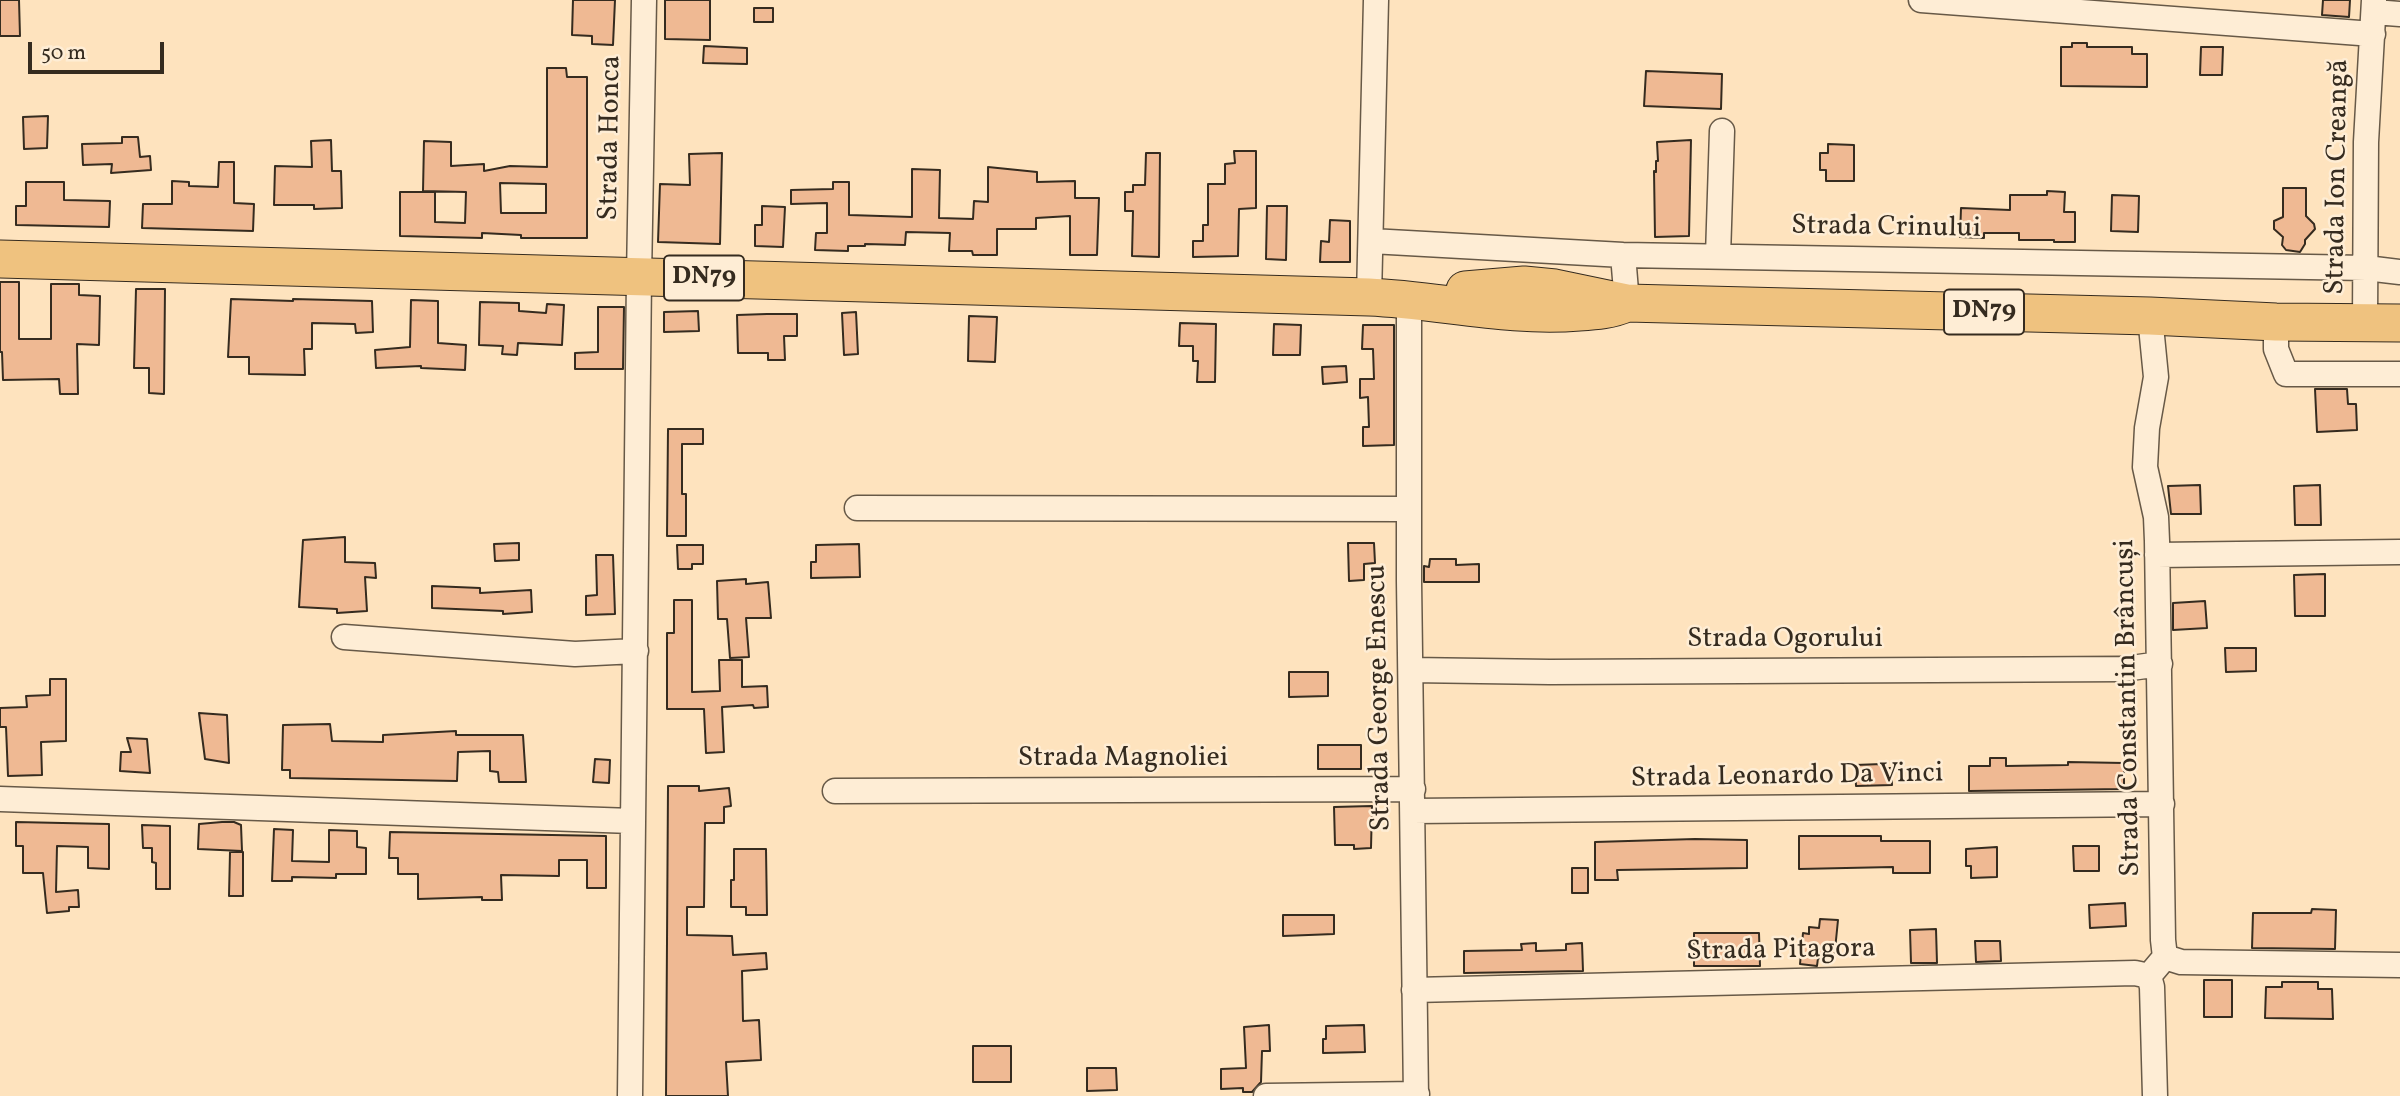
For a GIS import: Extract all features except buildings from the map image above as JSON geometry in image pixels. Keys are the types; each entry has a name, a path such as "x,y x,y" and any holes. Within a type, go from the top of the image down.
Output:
{"highway":[{"name":"DN79","path":"0,260 1368,297 1409,299 1520,313 1558,314 1612,309 1627,303 2150,316 2276,322 2383,322"}],"street":[{"name":"Strada Honca","path":"630,1096 644,0"},
{"path":"1368,297 1376,0"},
{"name":"Strada Ion Creangă","path":"1921,0 2400,14"},
{"name":"Strada Ion Creangă","path":"2373,15 2366,142 2366,268 2383,322"},
{"path":"1718,256 1722,131"},
{"name":"Strada Crinului","path":"1371,241 1623,255 2366,268 2400,272"},
{"path":"1623,255 1627,303"},
{"name":"Strada George Enescu","path":"1409,299 1410,670 1416,1095"},
{"name":"Strada Constantin Brâncuși","path":"2150,316 2156,377 2147,428 2145,467 2156,517 2165,957"},
{"path":"2276,322 2276,349 2286,374 2400,374"},
{"path":"857,508 1409,509"},
{"path":"2157,555 2400,552"},
{"path":"344,637 575,654 636,650"},
{"name":"Strada Ogorului","path":"1410,670 1550,672 2124,669 2160,664"},
{"name":"Strada Magnoliei","path":"835,791 1413,800"},
{"path":"0,799 632,821"},
{"name":"Strada Leonardo Da Vinci","path":"1413,800 2162,804"},
{"path":"2155,1096 2152,987 2149,976 2165,957 2181,962 2400,965"},
{"name":"Strada Pitagora","path":"1414,990 2135,973 2149,976"},
{"path":"1266,1096 1416,1095"}]}
